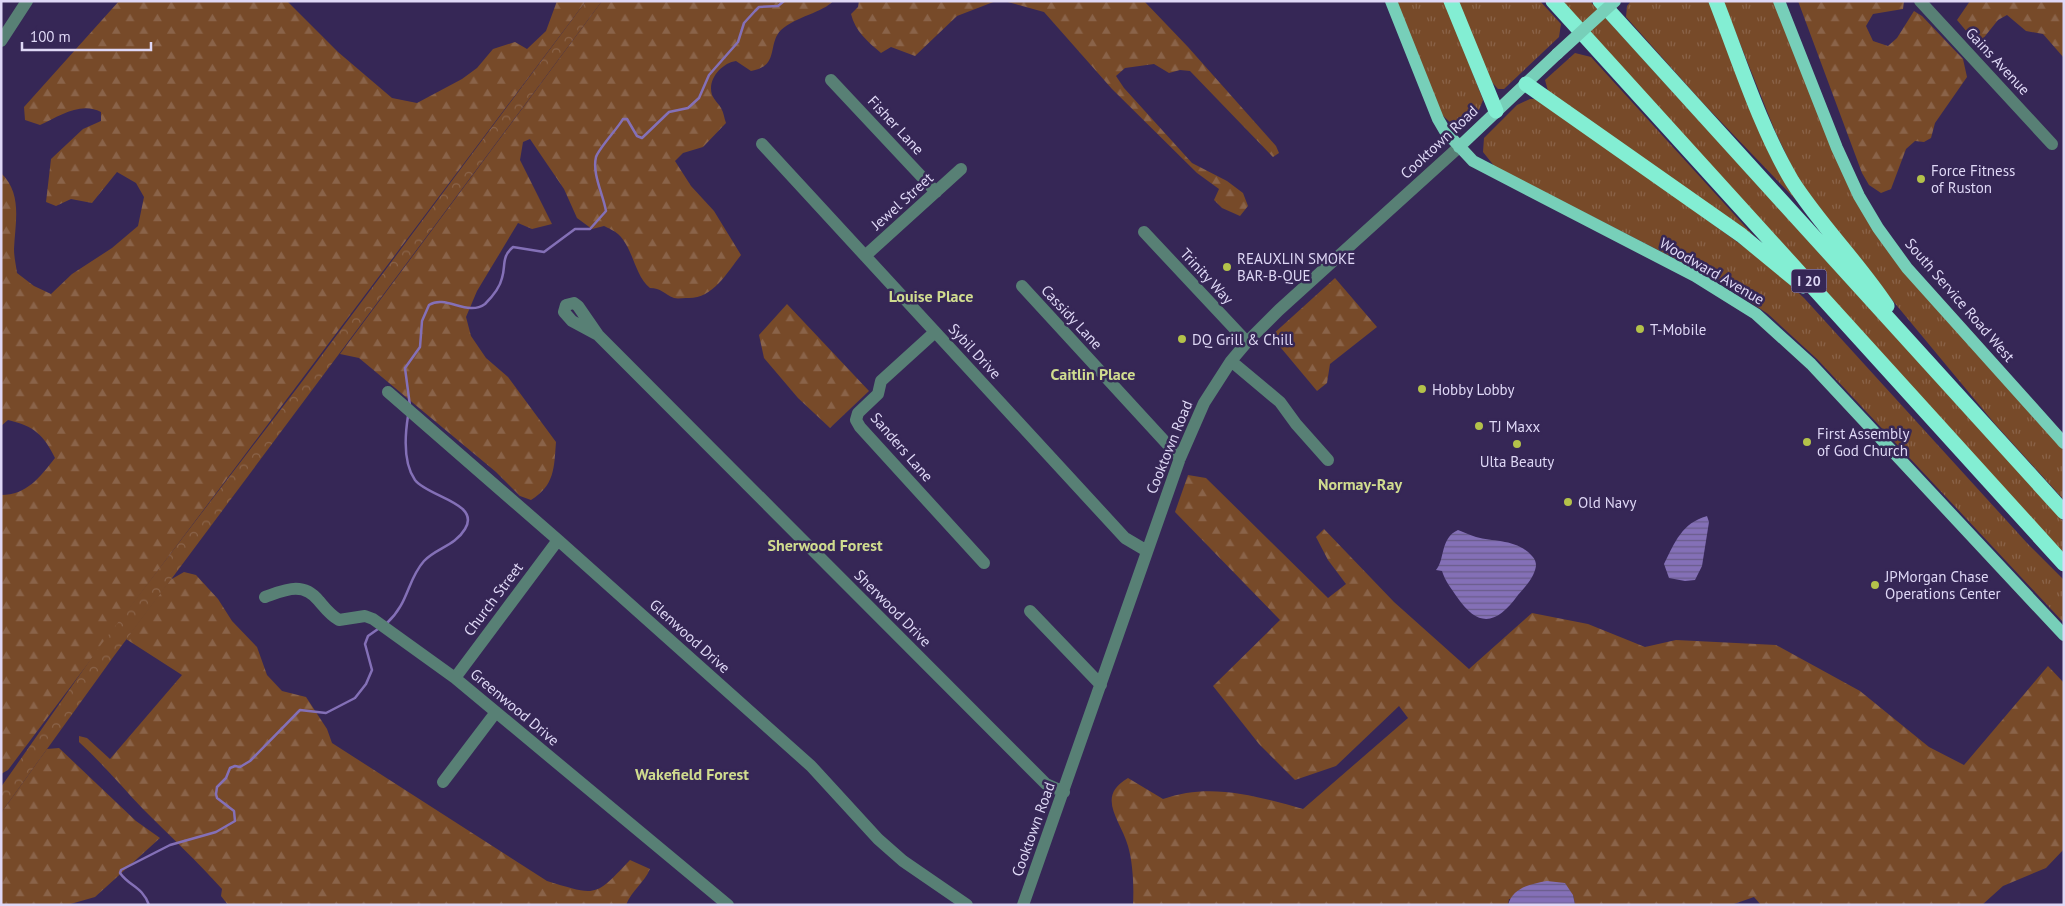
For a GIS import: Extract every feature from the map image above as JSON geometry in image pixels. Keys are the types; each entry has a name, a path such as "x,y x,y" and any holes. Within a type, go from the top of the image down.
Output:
{"highway":[{"path":"1451,1 1496,111"},
{"name":"I 20","path":"1553,1 1844,319 2064,564"},
{"name":"I 20","path":"1600,1 2064,512"},
{"path":"1716,1 1773,144 1791,178 1823,226 1876,290 1917,350"},
{"path":"1526,84 1741,235 1844,319"}],"main road":[{"name":"Woodward Avenue","path":"1391,1 1438,119 1459,147 1473,161 1695,276 1756,314 1811,364 2064,635"},
{"name":"Cooktown Road","path":"1459,147 1615,1"},
{"name":"South Service Road West","path":"1779,1 1838,148 1859,196 1878,228 1907,268 2064,443"}],"street":[{"path":"1,41 27,1"},
{"name":"Gains Avenue","path":"1920,1 2052,144"},
{"name":"Fisher Lane","path":"831,80 936,192"},
{"name":"Sybil Drive","path":"762,144 1127,541 1147,551"},
{"name":"Cooktown Road","path":"1024,905 1180,458 1204,403 1231,361 1247,342 1286,304 1459,147"},
{"name":"Jewel Street","path":"865,256 961,169"},
{"name":"Trinity Way","path":"1144,232 1247,342"},
{"name":"Cassidy Lane","path":"1022,286 1180,458"},
{"name":"Sanders Lane","path":"935,332 882,380 878,394 858,413 856,420 860,427 984,563"},
{"name":"Sherwood Drive","path":"598,335 1046,784 1064,792"},
{"path":"1231,361 1280,402 1296,424 1328,460"},
{"name":"Glenwood Drive","path":"388,392 558,540 811,766 878,839 903,861 967,905"},
{"name":"Church Street","path":"455,678 558,540"},
{"name":"Greenwood Drive","path":"265,597 287,589 301,588 310,592 329,613 339,620 365,616 373,619 455,678 728,905"},
{"path":"1030,611 1101,685"},
{"path":"443,782 496,712"}],"green space":[{"path":"119,1 287,1 338,52 392,98 417,103 462,79 477,68 493,49 515,42 527,49 546,31 557,1 586,1 8,770 1,774 1,495 18,492 32,484 55,458 42,437 25,425 8,420 1,426 1,173 8,181 15,199 14,249 17,273 34,286 51,294 72,274 112,248 138,226 144,197 136,183 117,172 92,203 71,199 56,206 46,202 51,159 83,129 101,121 101,112 86,108 78,109 62,114 40,125 25,120 24,107"},
{"path":"586,1 602,1 114,656 1,813 1,787 100,646 304,379"},
{"path":"602,1 833,1 829,5 787,25 781,30 774,42 770,60 760,68 751,71 736,61 721,68 714,78 711,89 713,97 722,110 726,123 703,147 683,153 675,161 691,186 714,211 741,255 718,284 703,295 695,298 676,298 660,290 650,288 640,276 628,247 617,233 604,226 592,229 577,218 564,189 530,139 523,142 520,160 552,224 532,229 518,223 477,291 466,317 471,336 486,358 508,377 556,442 554,468 549,482 531,500 520,496 496,472 359,358 340,354"},
{"path":"859,1 996,1 957,16 915,56 891,47 881,53 867,40 859,31 851,14 858,7"},
{"path":"1004,1 1144,1 1188,47 1276,146 1279,153 1273,157 1190,71 1180,70 1169,73 1154,64 1125,68 1116,76 1124,88 1192,163 1227,181 1243,193 1248,206 1240,216 1222,208 1214,200 1219,189 1197,173 1112,89 1044,12"},
{"path":"1395,1 1445,1 1483,100 1479,110 1462,126 1451,123 1442,115"},
{"path":"1458,1 1540,1 1561,24 1559,37 1504,89 1498,89 1490,80"},
{"path":"1561,1 1590,1 2064,522 2064,555"},
{"path":"1631,1 1712,1 1798,202 1701,101 1626,17 1627,6"},
{"path":"1723,1 1775,1 1860,206 2064,448 2064,500 1995,424 1825,219 1794,171 1775,131"},
{"path":"1798,1 1904,1 1903,9 1873,14 1866,26 1873,41 1888,46 1897,38 1914,11 1922,16 1963,59 1967,77 1935,123 1931,138 1924,142 1915,141 1906,149 1891,189 1881,193 1869,185 1862,173"},
{"path":"1970,1 2064,1 2064,58 2043,34 2026,31 2007,15 1998,20 1978,45 1957,20"},
{"path":"1575,53 1591,57 1762,245 1548,91 1545,80"},
{"path":"1530,99 1535,99 1641,172 1751,252 1804,298 2027,543 2064,580 2064,623 1817,359 1768,314 1721,282 1495,167 1483,152 1484,138 1517,105"},
{"path":"1335,278 1377,327 1330,364 1327,383 1317,391 1271,336"},
{"path":"787,304 869,391 830,428 798,398 764,358 759,335"},
{"path":"1188,475 1206,478 1328,598 1346,584 1328,560 1316,537 1324,529 1394,602 1469,669 1532,613 1588,624 1645,647 1676,640 1776,645 1860,691 1929,747 1964,765 2048,666 2064,683 2064,849 2046,868 2003,886 1982,905 1761,905 1754,897 1731,905 1575,905 1573,895 1509,899 1508,905 1133,905 1133,875 1130,853 1125,836 1116,818 1112,801 1113,793 1118,785 1128,778 1163,799 1181,794 1216,791 1250,796 1303,809 1408,718 1399,706 1336,766 1295,780 1259,744 1213,686 1280,620 1175,512"},
{"path":"184,572 196,575 218,599 232,621 257,647 267,675 282,691 306,697 327,729 332,743 547,881 586,891 601,887 630,860 650,869 626,905 228,905 221,896 222,889 213,879 79,742 79,736 87,738 110,759 182,675 126,639 170,580"},
{"path":"59,748 136,821 160,838 95,897 67,905 1,905 1,813 47,749"}],"shaded area":[{"path":"1707,516 1709,522 1702,566 1695,580 1685,581 1669,578 1664,564 1680,534 1691,523"},
{"path":"1458,530 1476,537 1513,544 1526,551 1535,561 1535,570 1529,582 1510,605 1495,617 1488,619 1480,618 1473,614 1457,597 1446,581 1442,571 1436,570 1448,538"},
{"path":"1547,881 1565,883 1573,895 1575,905 1508,905 1510,899 1518,890 1529,885"}],"waterway":[{"path":"410,406 405,368 420,347 422,321 429,305 442,302 471,308 485,304 501,281 505,258 513,247 544,252 575,229 590,229 606,211 595,170 596,157 623,119 627,119 637,136 642,138 669,112 688,108 699,98 709,75 738,42 744,23 759,7 778,6 784,1"},
{"path":"387,623 400,608 418,568 434,553 461,535 468,520 466,513 460,507 422,486 415,480 408,466 407,457 406,432 408,416"},
{"path":"149,905 143,894 124,878 120,873 121,870 170,845 216,832 235,821 234,811 217,798 216,794 217,787 226,778 230,768 240,767 250,761 300,710 326,713 355,698 366,684 372,670 365,644 368,636 378,629"}],"place":[{"name":"Force Fitness of Ruston","path":"1921,179"},
{"name":"REAUXLIN SMOKE BAR-B-QUE","path":"1227,267"},
{"name":"T-Mobile","path":"1640,329"},
{"name":"DQ Grill & Chill","path":"1182,339"},
{"name":"Hobby Lobby","path":"1422,389"},
{"name":"TJ Maxx","path":"1479,426"},
{"name":"First Assembly of God Church","path":"1807,442"},
{"name":"Ulta Beauty","path":"1517,444"},
{"name":"Old Navy","path":"1568,502"},
{"name":"JPMorgan Chase Operations Center","path":"1875,585"}],"district":[{"name":"Louise Place","path":"931,296"},
{"name":"Caitlin Place","path":"1093,374"},
{"name":"Normay-Ray","path":"1360,484"},
{"name":"Sherwood Forest","path":"825,545"},
{"name":"Wakefield Forest","path":"692,774"}]}
